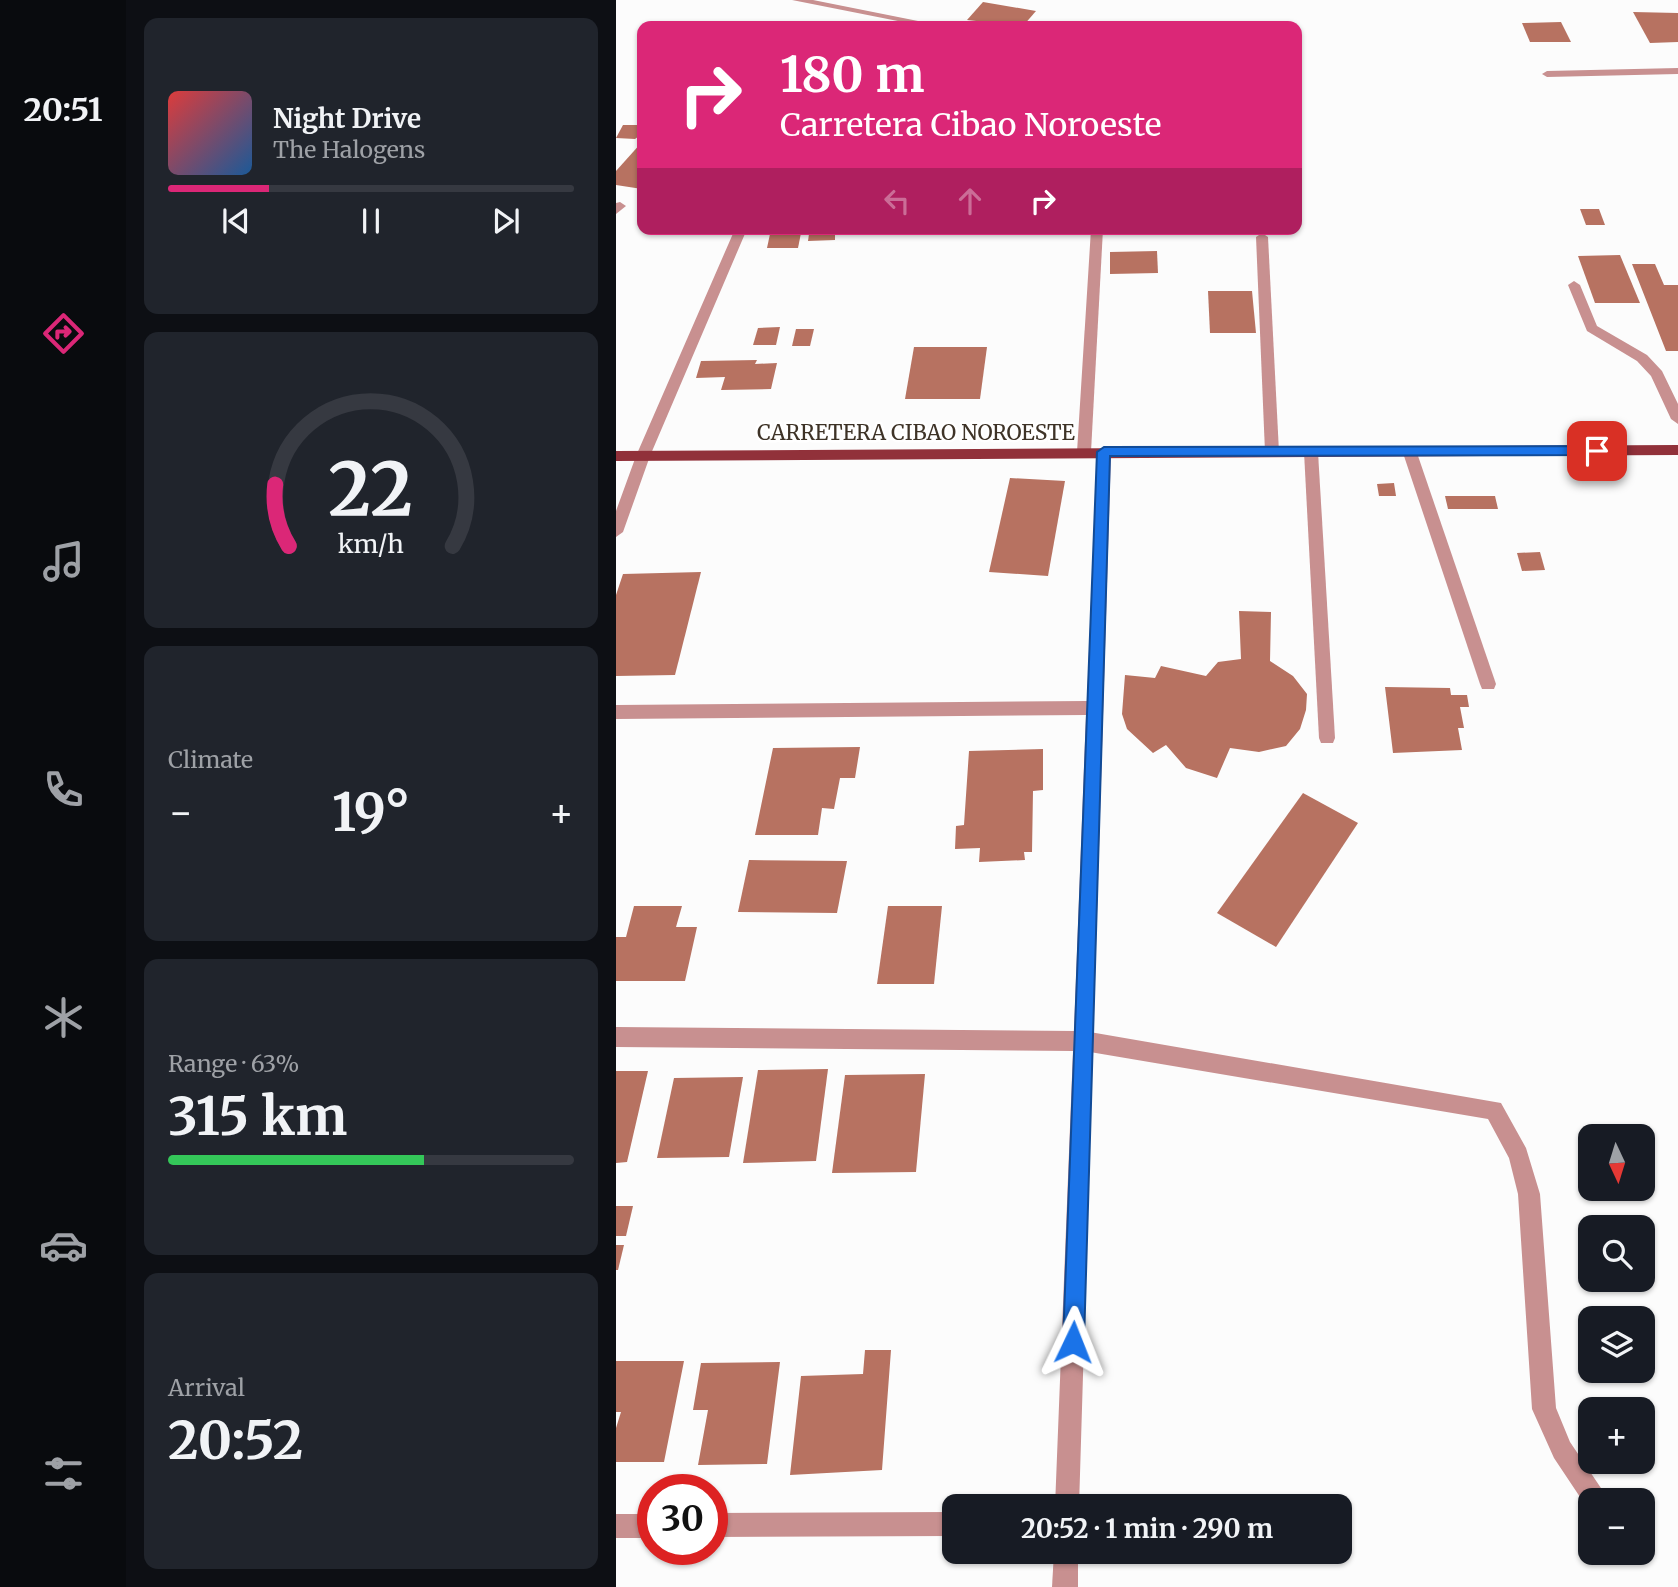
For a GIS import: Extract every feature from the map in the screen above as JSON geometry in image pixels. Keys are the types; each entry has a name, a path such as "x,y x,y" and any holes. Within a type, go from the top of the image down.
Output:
{"main road":[{"name":"CARRETERA CIBAO NOROESTE","path":"616,456 1678,450"}],"street":[{"path":"797,0 909,21"},
{"path":"1547,74 1678,71"},
{"path":"616,532 643,456 738,235"},
{"path":"1067,1494 1095,708 1097,235"},
{"path":"1262,237 1272,452"},
{"path":"1574,285 1592,328 1642,358 1657,374 1678,419"},
{"path":"1311,453 1327,738"},
{"path":"1410,453 1488,684"},
{"path":"616,712 1095,708"},
{"path":"616,1037 1084,1041 1493,1110 1519,1155 1528,1194 1544,1409 1562,1450 1589,1488"},
{"path":"728,1525 942,1524"},
{"path":"616,1526 637,1526"},
{"path":"1065,1587 1066,1564"}],"building":[{"path":"983,2 1036,11 1027,21 967,20"},
{"path":"1633,12 1678,13 1678,42 1650,43"},
{"path":"1561,22 1571,42 1530,42 1522,23"},
{"path":"623,125 637,125 635,139 616,138"},
{"path":"637,148 637,188 616,185 616,171"},
{"path":"1580,209 1599,209 1605,225 1586,225"},
{"path":"770,235 801,235 798,248 767,248"},
{"path":"809,235 835,235 835,240 808,241"},
{"path":"1157,251 1158,273 1110,274 1110,252"},
{"path":"1620,255 1640,303 1595,303 1578,256"},
{"path":"1632,264 1655,264 1664,285 1678,285 1678,351 1666,351"},
{"path":"1208,291 1252,291 1256,333 1210,333"},
{"path":"780,327 776,345 753,345 758,328"},
{"path":"796,329 814,329 810,346 792,346"},
{"path":"914,347 987,347 980,399 905,399"},
{"path":"757,360 755,364 777,363 771,389 721,390 725,377 696,378 701,361"},
{"path":"1010,478 1065,481 1048,576 989,572"},
{"path":"1394,483 1396,496 1379,496 1377,484"},
{"path":"1445,496 1495,496 1498,509 1448,509"},
{"path":"1540,552 1545,570 1522,571 1517,553"},
{"path":"701,572 675,675 616,676 616,595 623,574"},
{"path":"1239,611 1271,612 1270,661 1293,676 1307,694 1306,710 1300,729 1286,746 1259,752 1230,748 1217,778 1186,768 1166,745 1153,753 1127,729 1122,714 1125,675 1155,678 1161,666 1206,676 1218,662 1241,659"},
{"path":"1385,687 1450,688 1451,695 1467,695 1469,707 1460,707 1464,728 1458,728 1462,750 1393,753"},
{"path":"860,747 855,778 840,778 834,809 822,808 818,835 755,835 773,748"},
{"path":"1043,749 1043,790 1033,791 1032,852 1024,852 1025,860 979,862 980,848 955,849 956,826 964,825 969,751"},
{"path":"1303,793 1358,823 1276,947 1217,913"},
{"path":"749,860 847,861 837,913 738,912"},
{"path":"634,906 682,906 676,927 697,927 685,981 616,981 616,937 626,937"},
{"path":"888,906 942,906 934,984 877,984"},
{"path":"828,1069 816,1161 743,1163 758,1070"},
{"path":"616,1071 648,1071 627,1162 616,1163"},
{"path":"925,1074 916,1172 832,1173 845,1075"},
{"path":"743,1077 729,1157 657,1158 674,1078"},
{"path":"616,1206 633,1206 626,1236 616,1236"},
{"path":"616,1245 624,1245 618,1270 616,1270"},
{"path":"865,1350 891,1350 882,1470 790,1475 801,1376 863,1374"},
{"path":"616,1361 684,1361 664,1462 616,1462 616,1428 621,1412 616,1412"},
{"path":"780,1362 767,1464 698,1465 708,1410 693,1410 701,1363"}],"route":[{"path":"1073,1342 1104,452 1597,451"}]}
